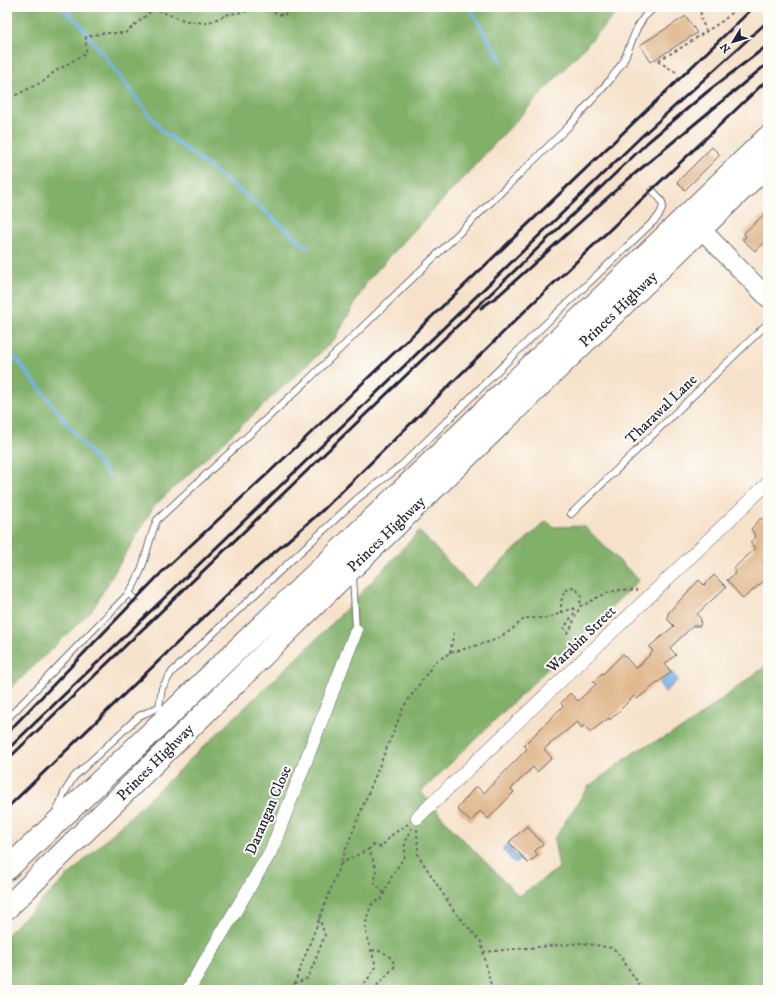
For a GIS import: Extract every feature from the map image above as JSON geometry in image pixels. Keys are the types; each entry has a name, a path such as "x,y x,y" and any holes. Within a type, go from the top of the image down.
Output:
{"highway":[{"path":"733,171 768,130"},
{"name":"Princes Highway","path":"7,908 177,716 768,137"},
{"name":"Princes Highway","path":"7,869 177,716 353,567 768,164"}],"street":[{"path":"701,229 768,298"},
{"name":"Warabin Street","path":"417,818 768,484"},
{"name":"Darangan Close","path":"188,990 271,851 356,631"}],"lane":[{"path":"7,719 129,592 138,580 146,560 150,536 161,516 306,382 568,127 610,80 623,62 637,28 644,17 656,7"},
{"path":"177,716 162,688 172,672 358,498 402,465 532,337 657,218 663,210 663,202 652,190"},
{"name":"Tharawal Lane","path":"571,514 768,323"},
{"path":"353,567 356,631"},
{"path":"129,592 135,599"}],"path":[{"path":"7,103 10,98 44,81 54,72 86,52 86,37 104,33 125,33 154,10 186,21 208,22 229,14 265,9 284,16 289,7"},
{"path":"676,72 657,61 679,50 706,30 724,20 737,7"},
{"path":"701,12 700,17 706,30"},
{"path":"292,990 319,918 404,706 435,662 450,653 492,641 510,631 525,618 548,618 561,613 573,608 575,612 564,628 567,632 572,625 580,606 581,596 577,590 572,588 564,591 561,602 561,613"},
{"path":"580,606 590,604 600,595 624,589 654,591"},
{"path":"450,653 454,632"},
{"path":"340,865 369,849 373,845 381,847 392,834 417,818"},
{"path":"366,990 365,983 376,967 372,950 365,935 368,913 373,902 381,900 393,874 405,856 405,843 417,818"},
{"path":"417,818 418,855 454,911 481,942 492,990"},
{"path":"369,849 376,869 376,884 385,893"},
{"path":"294,984 308,978 325,935 319,918"},
{"path":"483,952 582,943 613,948 643,990"},
{"path":"372,950 383,951 391,956 395,966 373,990"}],"green space":[{"path":"7,7 622,7 368,280 335,339 154,506 92,610 7,692"},
{"path":"546,521 554,527 584,526 639,580 421,792 450,826 519,896 559,868 554,839 588,787 636,751 685,727 768,664 768,990 7,990 7,934 327,629 419,531 473,588"}],"water":[{"path":"672,672 678,680 665,692 659,683"},
{"path":"508,844 513,853 521,859 515,864 502,849"}],"building":[{"path":"686,16 697,33 651,62 640,45"},
{"path":"712,147 720,155 685,190 677,182"},
{"path":"768,211 768,240 755,251 742,239 746,237 744,233"},
{"path":"761,518 768,525 768,558 763,563 768,569 768,577 743,599 727,580 736,573 734,568 755,549 750,542 756,537 751,529"},
{"path":"714,575 726,587 697,614 701,619 700,626 693,626 670,648 676,655 665,664 671,672 637,699 634,696 610,720 609,718 590,732 584,725 582,728 577,722 544,749 552,758 537,772 533,767 511,789 514,792 488,819 480,811 471,822 457,809 476,786 484,793 527,749 524,745 563,706 561,703 570,693 578,701 596,684 593,682 623,654 636,669 653,651 649,647 674,626 668,620 668,613 699,580 704,585"},
{"path":"527,826 543,844 535,851 538,855 528,863 509,842"}],"waterway":[{"path":"60,7 79,23 161,130 242,192 308,248"},
{"path":"469,7 502,62"},
{"path":"7,347 109,476"}],"railway":[{"path":"7,733 162,572 294,449 754,7"},
{"path":"7,750 642,136 768,21"},
{"path":"7,760 648,142 707,92 768,45"},
{"path":"481,308 499,295 626,181 768,63"},
{"path":"7,808 237,585 324,509 533,303 768,79"}]}
